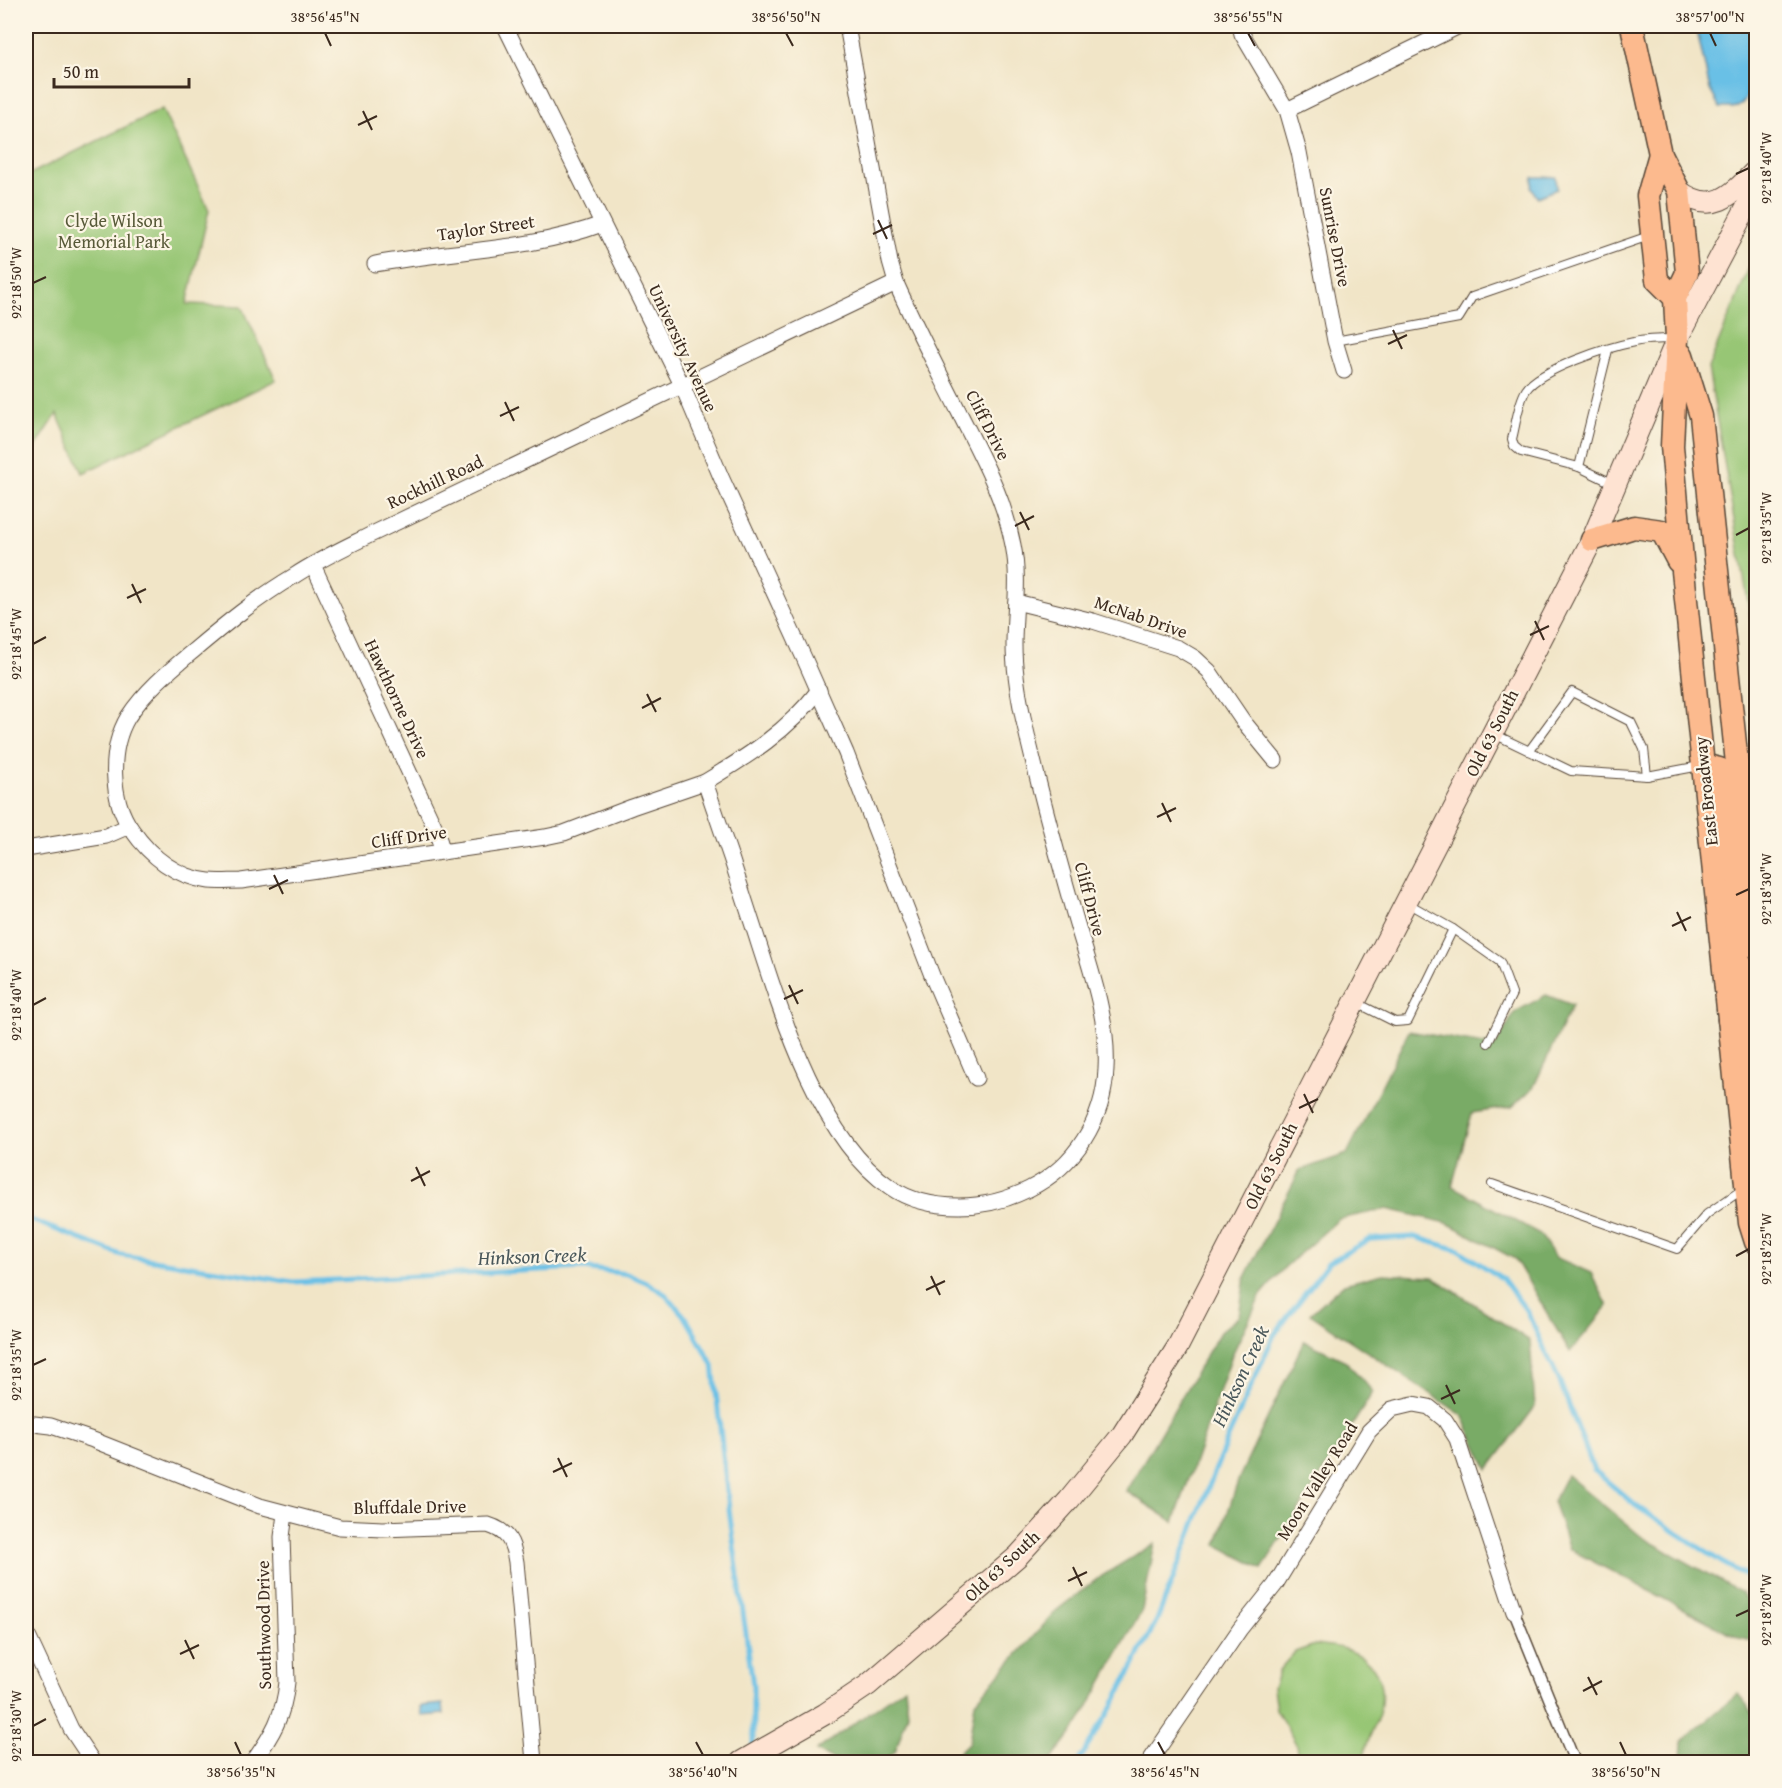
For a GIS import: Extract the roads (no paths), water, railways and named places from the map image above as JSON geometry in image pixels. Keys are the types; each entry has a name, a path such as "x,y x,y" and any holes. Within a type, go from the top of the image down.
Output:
{"main road":[{"name":"East Broadway","path":"1632,26 1660,153 1678,191 1687,273 1675,298 1677,339 1672,446 1750,1223 1756,1242"},
{"name":"East Broadway","path":"1660,153 1647,196 1657,280 1675,298"},
{"path":"1678,191 1688,198 1709,203 1732,195 1756,170"},
{"name":"Old 63 South","path":"741,1762 825,1714 868,1684 1018,1556 1069,1500 1122,1435 1177,1348 1592,540 1677,339 1756,189"},
{"name":"East Broadway","path":"1677,339 1701,416 1755,938"},
{"path":"1592,540 1634,526 1662,531 1683,571"},
{"path":"1703,765 1719,769 1723,786 1731,867 1755,938"},
{"path":"1714,872 1735,921 1743,1003 1756,1019"},
{"path":"1730,1020 1743,1024 1747,1034 1756,1123"}],"street":[{"name":"University Avenue","path":"505,26 682,385 721,477 819,690 846,753 949,1019 976,1078"},
{"name":"Cliff Drive","path":"705,782 791,1037 817,1093 842,1138 858,1158 891,1188 909,1197 943,1206 996,1202 1034,1186 1065,1163 1092,1128 1104,1094 1107,1044 1023,717 1017,685 1014,645 1017,572 1013,545 995,481 896,283 890,262 847,26"},
{"name":"Sunrise Drive","path":"1240,26 1242,34 1287,110 1299,152 1335,340 1344,371"},
{"path":"1287,110 1459,26"},
{"name":"Taylor Street","path":"375,264 541,240 584,231 602,224"},
{"name":"Rockhill Road","path":"129,826 117,803 116,762 118,741 127,719 144,694 245,609 313,565 370,535 896,283"},
{"name":"Hawthorne Drive","path":"313,565 436,830 442,852"},
{"name":"McNab Drive","path":"1016,602 1093,621 1178,648 1195,658 1209,671 1243,721 1275,760"},
{"name":"Cliff Drive","path":"129,826 155,858 190,877 209,881 241,881 412,858 564,833 705,782 736,764 785,728 819,690"},
{"path":"26,849 106,836 129,826"},
{"name":"Moon Valley Road","path":"1149,1762 1240,1629 1275,1585 1370,1431 1392,1409 1413,1404 1429,1407 1445,1420 1456,1439 1514,1612"},
{"name":"Bluffdale Drive","path":"26,1423 51,1426 93,1440 260,1506 340,1527 360,1529 488,1526 497,1528 508,1536 514,1547 534,1762"},
{"name":"Southwood Drive","path":"253,1762 275,1729 285,1705 287,1682 282,1537 285,1514"},
{"path":"1514,1612 1575,1762"},
{"path":"26,1632 71,1729 93,1762"}],"lane":[{"path":"1335,340 1459,318 1472,297 1652,235"},
{"path":"1615,484 1579,467 1521,452 1512,443 1512,439 1524,394 1530,385 1555,369 1632,342 1677,339"},
{"path":"1579,467 1608,350"},
{"path":"1529,751 1572,692 1631,722 1644,749 1647,776"},
{"path":"1492,733 1572,771 1647,776 1703,765"},
{"path":"1406,902 1453,929 1500,962 1512,994 1488,1043"},
{"path":"1355,1002 1395,1022 1408,1021 1453,929"},
{"path":"1492,1184 1677,1249 1707,1214 1747,1186"}],"water":[{"path":"1696,26 1756,26 1756,57 1752,81 1745,100 1739,106 1720,108 1710,90"},
{"path":"1533,177 1556,177 1557,189 1537,197 1531,188"},
{"path":"443,1704 444,1714 422,1716 421,1706"}],"waterway":[{"name":"Hinkson Creek","path":"26,1218 121,1255 293,1282 583,1268 627,1274 665,1294 686,1318 713,1365 730,1517 753,1685 753,1749"},
{"name":"Hinkson Creek","path":"1078,1762 1112,1707 1157,1620 1227,1440 1274,1335 1328,1263 1370,1239 1415,1237 1459,1250 1503,1279 1526,1310 1560,1382 1594,1470 1636,1506 1723,1563 1756,1581"}],"park label":[{"name":"Clyde Wilson Memorial Park","path":"114,231"}]}
